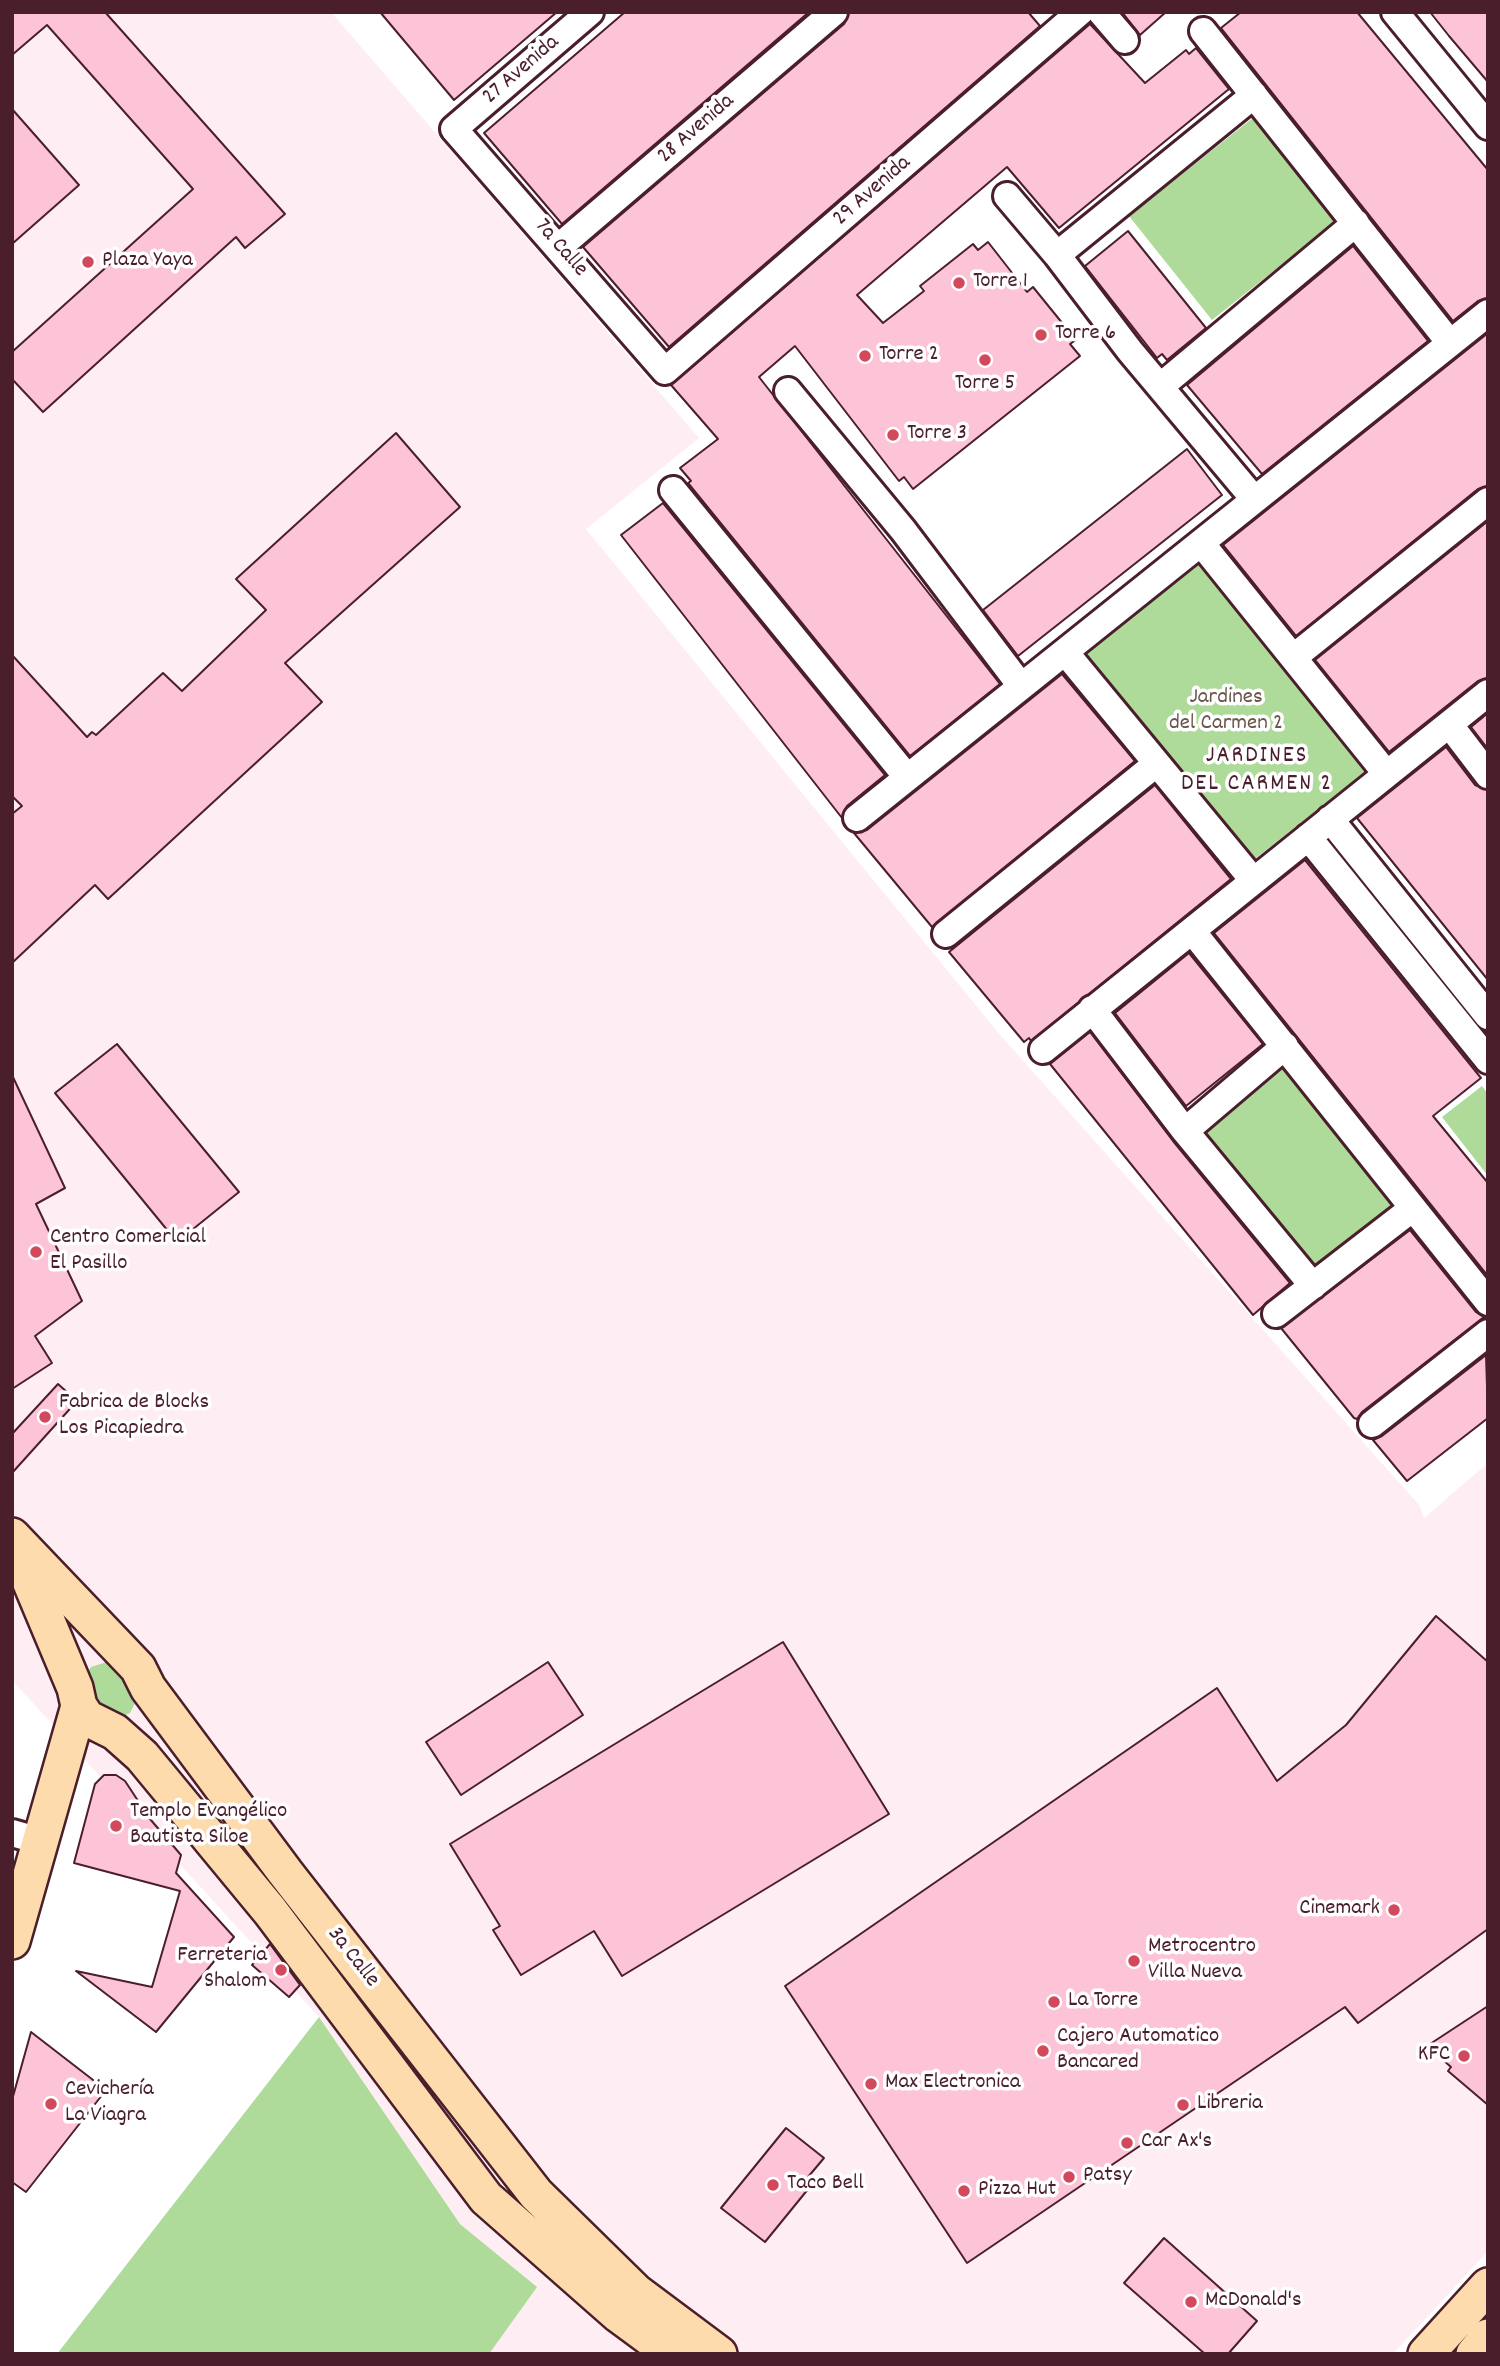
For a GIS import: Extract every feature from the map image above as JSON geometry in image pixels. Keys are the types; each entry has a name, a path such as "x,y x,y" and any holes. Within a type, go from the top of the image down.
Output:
{"main road":[{"name":"3a Calle","path":"12,1537 129,1662 138,1668 148,1688 285,1872 536,2193 636,2292 719,2354"},
{"name":"3a Calle","path":"12,1537 87,1718 115,1732 142,1756 315,1967 486,2198 619,2315 672,2354"},
{"path":"58,1776 82,1667 94,1658 108,1655 129,1662"},
{"path":"12,1941 26,1837 58,1776 77,1753 91,1744 114,1744 142,1756"},
{"path":"1426,2354 1488,2286"},
{"path":"1474,2354 1488,2337"}],"street":[{"name":"27 Avenida","path":"454,129 590,12"},
{"name":"28 Avenida","path":"559,247 834,12"},
{"name":"29 Avenida","path":"666,371 1080,12"},
{"path":"1101,12 1125,40"},
{"path":"1395,12 1488,126"},
{"path":"1203,31 1450,342"},
{"path":"1057,255 1254,96"},
{"name":"7a Calle","path":"454,129 666,371"},
{"path":"1007,196 1254,499"},
{"path":"1161,386 1356,223"},
{"path":"858,818 1488,313"},
{"path":"788,391 903,530 1021,686"},
{"path":"673,490 906,777"},
{"path":"1294,657 1488,501"},
{"path":"1200,543 1385,772"},
{"path":"1065,652 1253,880"},
{"path":"1043,1050 1193,932 1385,772 1488,693"},
{"path":"1448,724 1488,775"},
{"path":"946,934 1156,764"},
{"path":"1330,819 1430,966 1488,1060"},
{"path":"1308,837 1430,966 1488,1016"},
{"path":"1193,932 1488,1302"},
{"path":"1092,1009 1185,1131 1313,1286"},
{"path":"1185,1131 1285,1046"},
{"path":"1276,1314 1413,1208"},
{"path":"1372,1424 1488,1333"}],"shaded area":[{"path":"12,12 331,12 699,438 586,529 1001,1036 1420,1506 1424,1518 1488,1463 1488,2251 1393,2354 489,2354 536,2286 460,2224 319,2017 12,1680"}],"green space":[{"path":"1254,117 1338,220 1212,320 1129,216"},
{"name":"Jardines del Carmen 2","path":"1201,563 1366,771 1251,862 1085,654"},
{"path":"1284,1063 1397,1204 1311,1271 1199,1130"},
{"path":"1482,1086 1488,1094 1488,1176 1442,1117"},
{"path":"110,1661 139,1695 130,1713 112,1721 81,1683 91,1667"},
{"path":"319,2017 460,2224 537,2287 489,2354 57,2354"}],"building":[{"path":"12,12 105,12 285,214 245,248 236,237 43,412 12,379 12,352 193,189 47,25 12,55"},
{"path":"380,12 557,12 454,100"},
{"path":"625,12 809,12 562,224 484,133"},
{"path":"849,12 1028,12 1040,26 669,347 583,247 844,24"},
{"path":"1122,12 1166,12 1140,35"},
{"path":"1241,12 1357,12 1488,170 1488,298 1478,301 1453,321 1221,28"},
{"path":"1430,12 1488,12 1488,82 1449,36"},
{"path":"1090,24 1145,83 1186,50 1189,54 1196,48 1229,89 1059,228 1007,167 857,295 883,323 924,291 920,286 973,244 978,250 988,242 1027,292 1033,287 1076,340 1070,344 1080,356 913,489 904,477 899,481 795,346 759,377 1000,684 910,756 688,483 691,481 680,468 718,439 671,385"},
{"path":"12,109 79,185 12,244"},
{"path":"1128,231 1206,328 1167,360 1162,354 1157,358 1085,266"},
{"path":"1353,246 1428,341 1262,474 1187,385"},
{"path":"1488,333 1488,486 1478,489 1296,636 1223,545"},
{"path":"396,433 460,507 285,663 322,702 108,899 95,885 12,963 12,814 22,806 12,796 12,655 87,737 92,732 96,735 163,673 182,691 266,610 236,579"},
{"path":"1187,449 1222,495 1018,656 983,610"},
{"path":"663,503 885,775 847,806 842,818 621,535"},
{"path":"1488,521 1488,678 1478,681 1389,752 1315,660"},
{"path":"1062,674 1135,761 932,927 854,833 867,830"},
{"path":"1488,713 1488,749 1471,727"},
{"path":"1446,747 1475,785 1488,790 1488,980 1357,818"},
{"path":"1155,785 1231,879 1031,1041 1029,1038 1024,1042 949,952"},
{"path":"1305,860 1481,1078 1433,1116 1488,1183 1488,1276 1214,933"},
{"path":"1189,953 1263,1044 1186,1106 1115,1013"},
{"path":"1090,1032 1173,1141 1290,1283 1253,1315 1050,1064"},
{"path":"117,1044 239,1192 177,1242 55,1093"},
{"name":"Centro Comerlcial El Pasillo","path":"12,1075 65,1188 36,1204 82,1301 35,1336 52,1363 12,1389"},
{"path":"1410,1230 1476,1312 1484,1317 1362,1412 1357,1419 1281,1328"},
{"path":"1486,1355 1488,1418 1407,1481 1373,1440 1382,1436"},
{"name":"Fabrica de Blocks Los Picapiedra","path":"58,1384 77,1401 12,1473 12,1434"},
{"name":"Metrocentro Villa Nueva","path":"1436,1616 1488,1662 1488,1929 1358,2023 1345,2007 967,2263 785,1986 1217,1688 1277,1781 1346,1725"},
{"path":"783,1642 889,1814 622,1976 594,1931 521,1975 493,1930 500,1926 450,1844"},
{"path":"548,1662 583,1715 461,1795 426,1742"},
{"path":"104,1775 116,1775 125,1781 150,1819 181,1855 176,1873 234,1937 156,2032 76,1971 152,1987 180,1891 74,1863 95,1784"},
{"name":"Ferreteria Shalom","path":"270,1944 300,1985 289,1997 252,1965"},
{"name":"KFC","path":"1488,2006 1488,2105 1448,2071 1451,2067 1427,2046"},
{"path":"31,2032 106,2090 26,2192 12,2182 12,2100"},
{"name":"Taco Bell","path":"786,2128 824,2158 803,2183 809,2188 765,2242 721,2208"},
{"name":"McDonald's","path":"1164,2238 1257,2321 1228,2354 1205,2354 1124,2283"}],"place":[{"name":"Plaza Yaya","path":"88,262"},
{"name":"Torre 1","path":"959,283"},
{"name":"Torre 6","path":"1041,335"},
{"name":"Torre 2","path":"865,356"},
{"name":"Torre 5","path":"985,360"},
{"name":"Torre 3","path":"893,435"},
{"name":"Centro Comerlcial El Pasillo","path":"36,1252"},
{"name":"Fabrica de Blocks Los Picapiedra","path":"45,1417"},
{"name":"Templo Evangélico Bautista Siloe","path":"116,1826"},
{"name":"Cinemark","path":"1394,1910"},
{"name":"Metrocentro Villa Nueva","path":"1134,1961"},
{"name":"Ferreteria Shalom","path":"281,1970"},
{"name":"La Torre","path":"1054,2002"},
{"name":"Cajero Automatico Bancared","path":"1043,2051"},
{"name":"KFC","path":"1464,2056"},
{"name":"Max Electronica","path":"871,2084"},
{"name":"Cevichería La Viagra","path":"51,2104"},
{"name":"Libreria","path":"1183,2105"},
{"name":"Car Ax's","path":"1127,2143"},
{"name":"Patsy","path":"1069,2177"},
{"name":"Taco Bell","path":"773,2185"},
{"name":"Pizza Hut","path":"964,2191"},
{"name":"McDonald's","path":"1191,2302"}],"district":[{"name":"JARDINES DEL CARMEN 2","path":"1257,772"}]}
